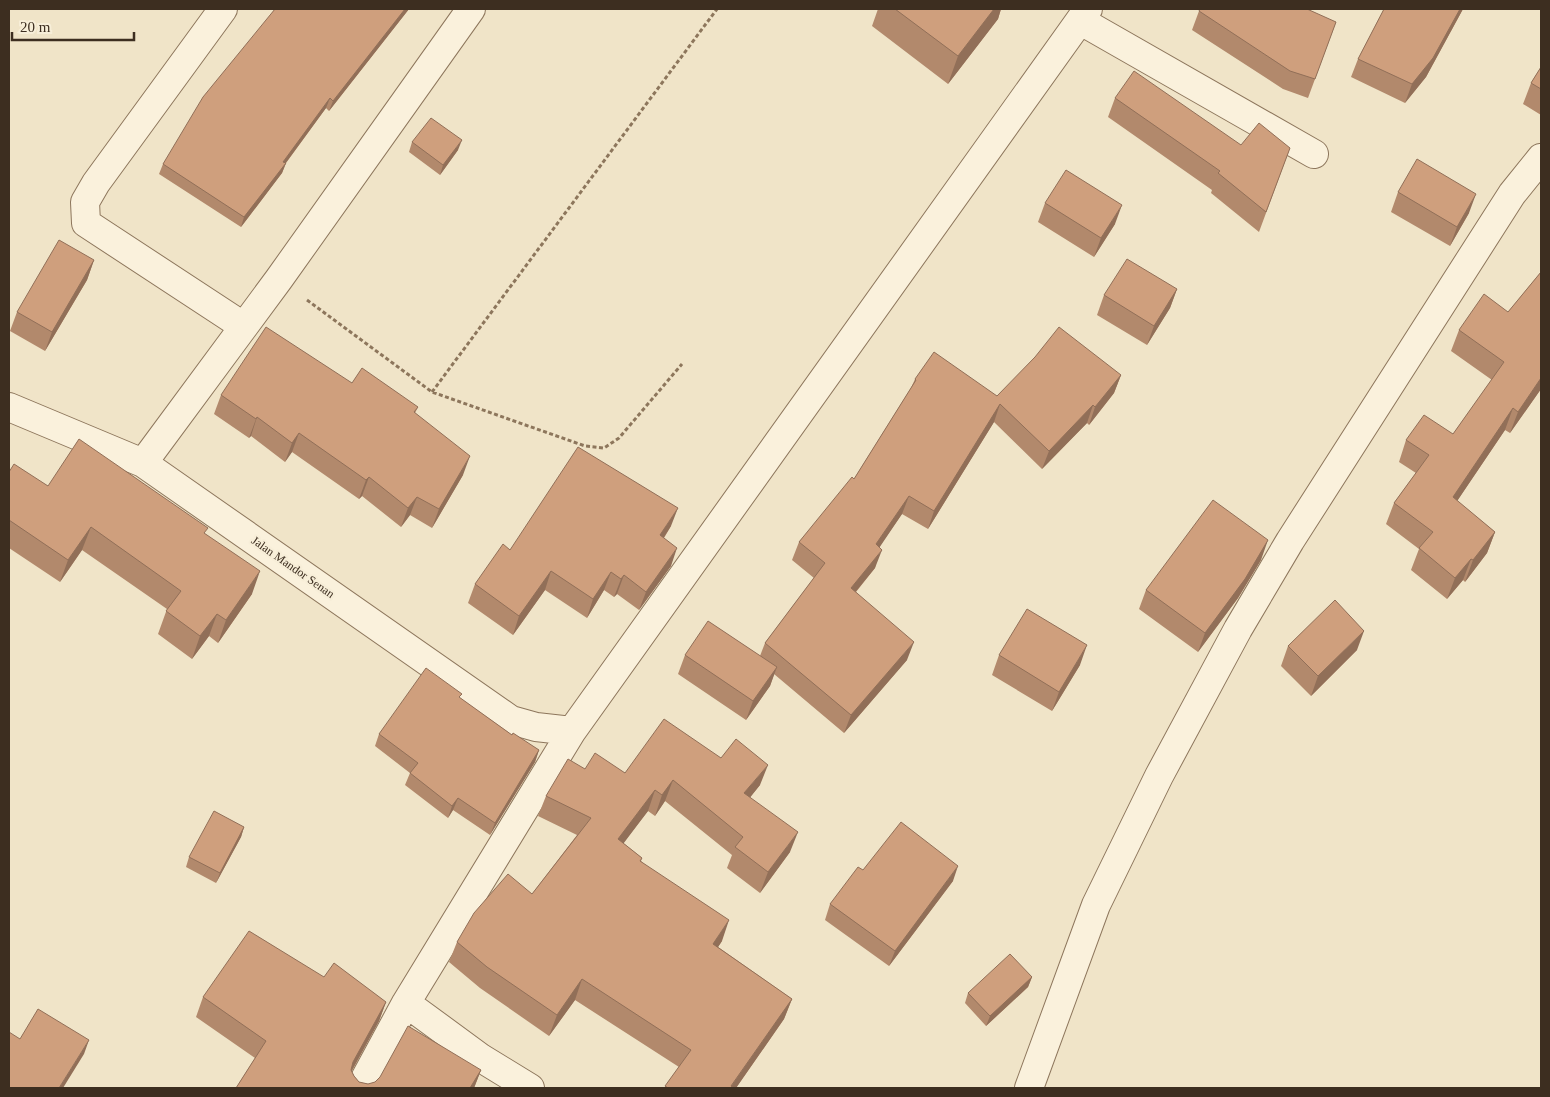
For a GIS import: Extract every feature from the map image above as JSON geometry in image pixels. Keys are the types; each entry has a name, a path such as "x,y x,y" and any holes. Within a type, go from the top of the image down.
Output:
{"street":[{"path":"223,9 96,183 85,202 86,223 243,326"},
{"path":"142,463 279,279 472,9"},
{"path":"360,1088 406,1003 572,731 1085,15 1314,154"},
{"path":"1029,1088 1096,906 1160,776 1238,629 1290,542 1512,194 1541,158"},
{"name":"Jalan Mandor Senan","path":"9,407 142,463 512,720 536,727 572,731"},
{"path":"406,1003 481,1058 530,1088"}],"path":[{"path":"432,392 717,9"},
{"path":"279,279 432,392 585,446 604,448 619,438 682,364"}],"building":[{"path":"275,9 405,9 333,101 330,98 283,162 286,163 244,217 163,164 203,97"},
{"path":"895,9 994,9 958,56"},
{"path":"1200,9 1307,9 1336,22 1315,79 1290,71 1199,11"},
{"path":"1384,9 1460,9 1433,58 1412,84 1358,59"},
{"path":"1541,67 1541,89 1531,83"},
{"path":"1134,71 1241,145 1259,123 1290,148 1266,212 1218,173 1220,171 1115,98"},
{"path":"431,118 462,140 443,165 412,142"},
{"path":"1417,159 1476,194 1457,227 1398,192"},
{"path":"1066,170 1122,205 1101,238 1045,203"},
{"path":"59,240 94,260 52,332 17,312"},
{"path":"1127,259 1177,289 1154,326 1104,295"},
{"path":"1541,272 1541,378 1518,412 1513,408 1453,497 1495,532 1473,560 1471,559 1455,578 1419,548 1433,532 1394,503 1429,455 1406,440 1424,415 1453,434 1504,362 1459,330 1484,294 1508,312"},
{"path":"266,327 352,383 362,368 418,407 414,412 470,456 439,509 417,497 408,508 369,477 366,480 299,433 292,443 257,417 256,419 221,395"},
{"path":"1059,327 1121,375 1095,407 1093,405 1049,451 1000,404 934,511 909,496 876,544 882,550 851,588 914,642 851,715 765,643 825,563 799,542 852,477 854,479 915,379 934,352 997,396 1035,357"},
{"path":"79,439 208,528 204,533 260,571 226,620 217,614 200,636 166,611 181,591 91,527 68,560 9,520 9,472 14,464 48,486"},
{"path":"578,447 678,508 660,535 677,548 646,592 624,575 621,579 611,572 593,599 551,571 519,616 475,584 503,544 510,550"},
{"path":"1213,500 1268,540 1245,579 1205,633 1146,590"},
{"path":"1335,600 1364,631 1318,676 1288,646"},
{"path":"1027,609 1087,645 1059,692 999,655"},
{"path":"708,621 777,667 753,701 685,655"},
{"path":"426,668 462,694 459,697 512,735 513,733 539,750 495,823 458,798 452,806 410,773 418,763 379,734"},
{"path":"664,719 721,758 736,739 768,765 744,793 798,832 768,872 735,847 743,837 673,780 662,795 655,790 618,839 642,858 640,861 729,920 713,944 792,999 731,1086 734,1088 668,1088 665,1086 691,1050 582,979 557,1015 487,967 457,942 474,913 508,874 532,894 591,818 546,796 568,759 585,769 595,753 625,773"},
{"path":"214,811 244,827 220,873 189,857"},
{"path":"901,822 958,866 895,951 830,904 858,867 863,870"},
{"path":"249,931 324,977 334,963 386,1002 353,1062 351,1070 359,1082 368,1084 375,1082 380,1077 408,1026 481,1070 470,1088 236,1088 266,1041 203,997"},
{"path":"1010,954 1032,977 990,1016 968,993"},
{"path":"38,1009 89,1040 59,1088 9,1088 9,1032 20,1039"}]}
